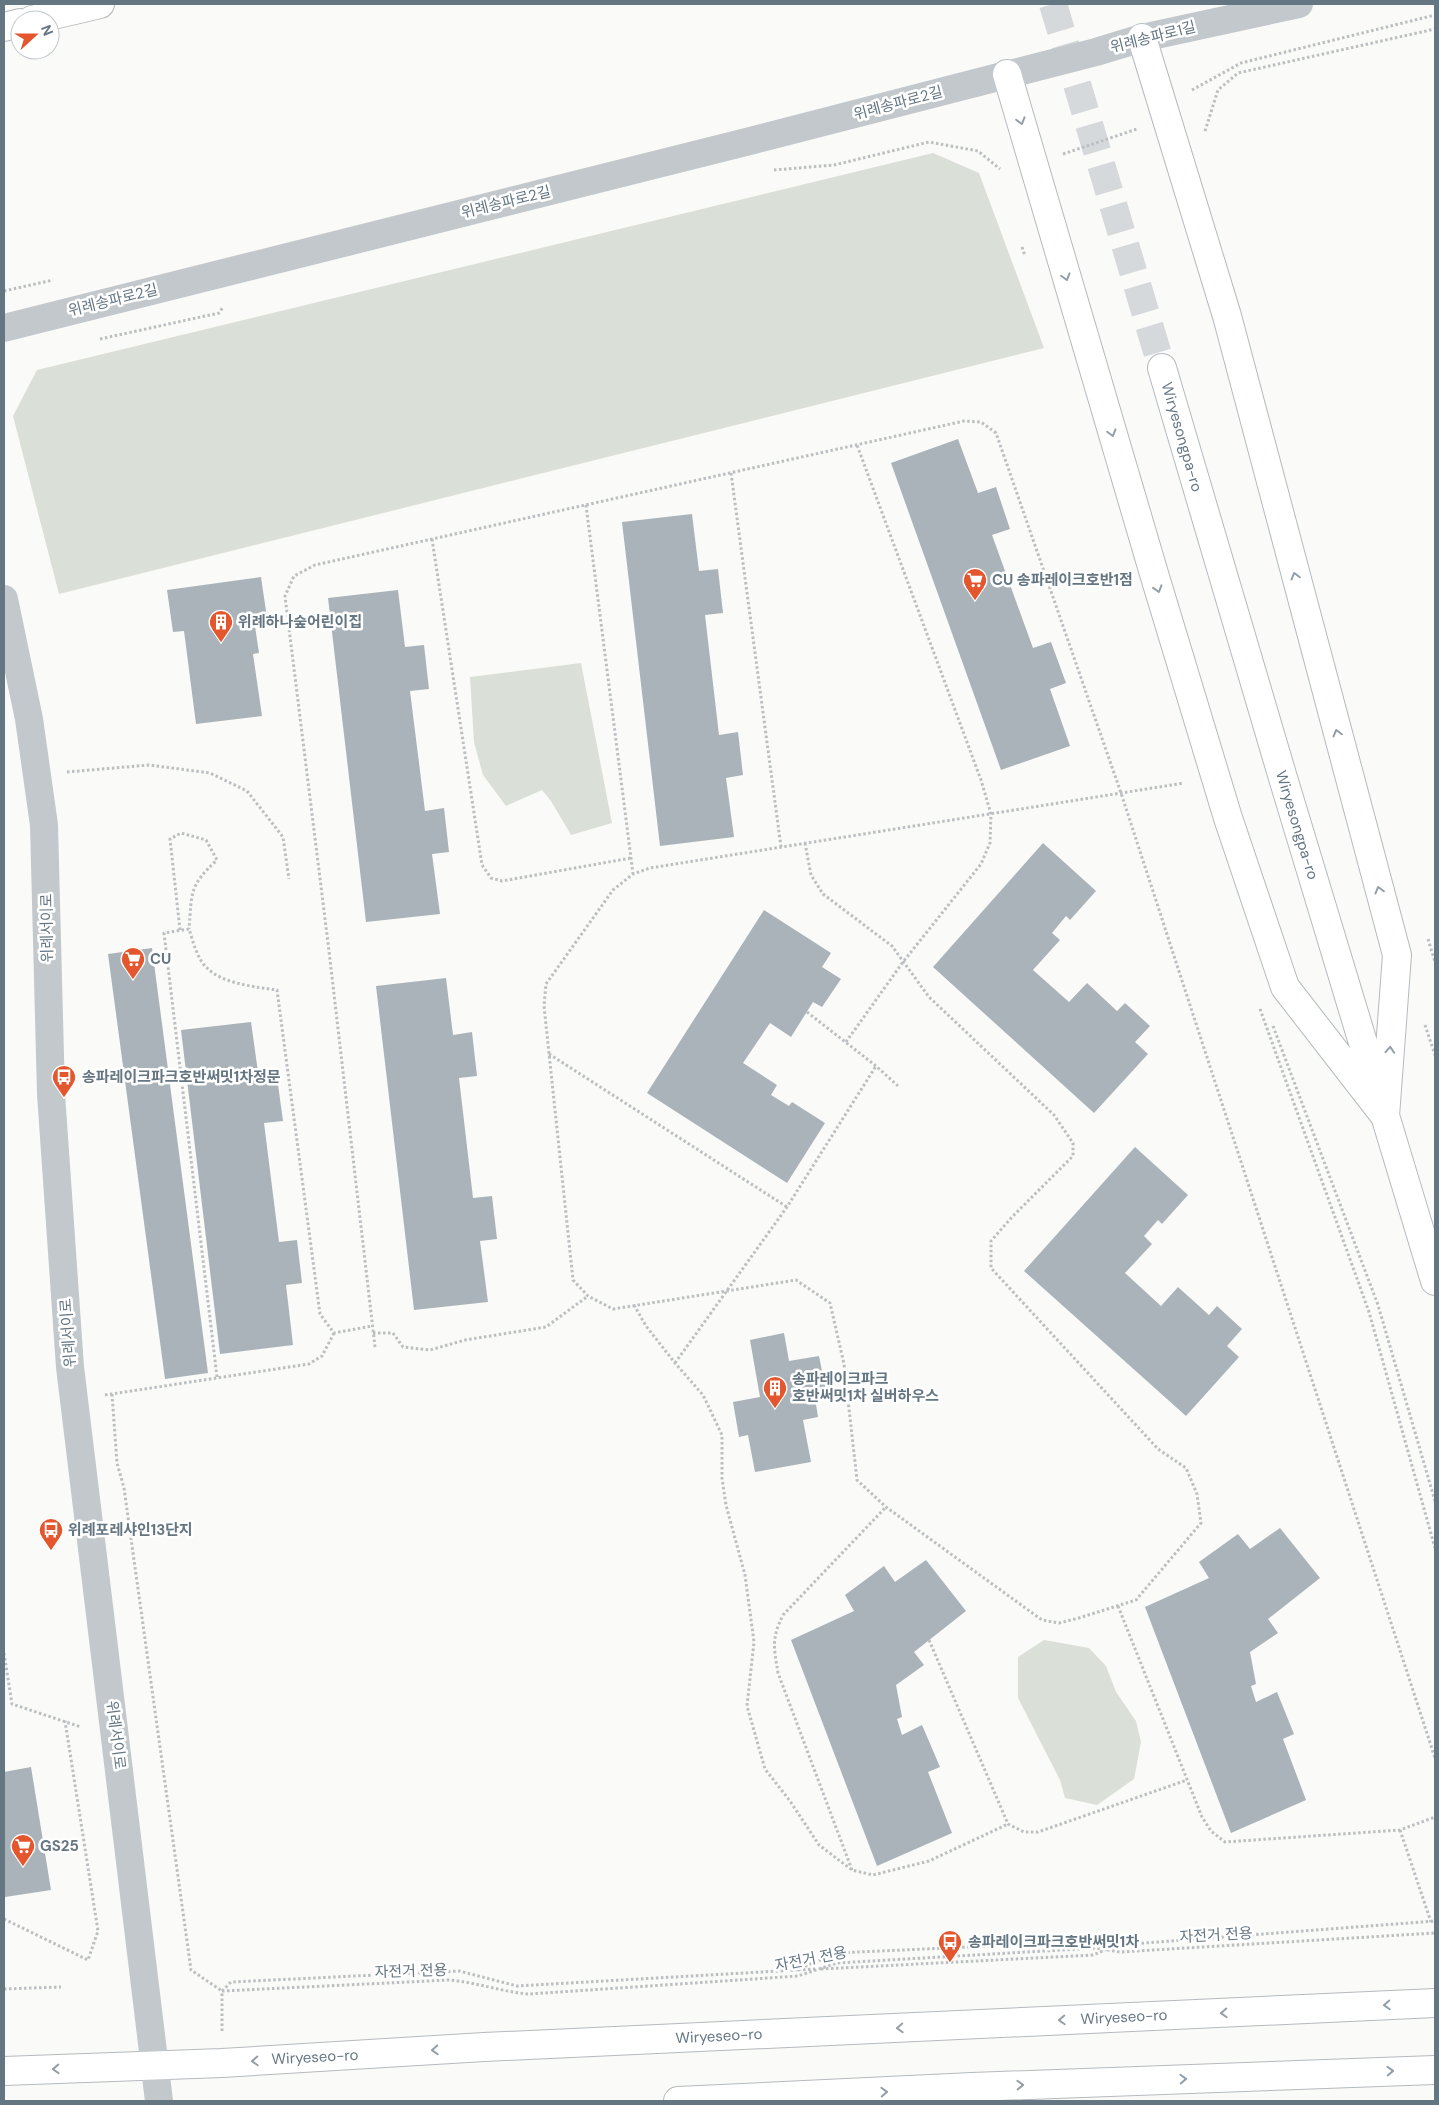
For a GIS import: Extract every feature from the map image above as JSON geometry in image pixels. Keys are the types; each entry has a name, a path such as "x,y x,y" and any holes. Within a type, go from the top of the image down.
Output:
{"main road":[{"path":"60,13 100,4"},
{"path":"1142,38 1227,316 1397,955 1385,1116"},
{"path":"1007,74 1228,818 1285,987 1385,1116"},
{"name":"Wiryesongpa-ro","path":"1162,368 1286,788 1435,1281"},
{"name":"Wiryeseo-ro","path":"4,2071 1435,2003"},
{"path":"678,2101 982,2087 1435,2070"}],"street":[{"name":"위례송파로1길","path":"1007,74 1142,38 1299,4"},
{"name":"위례송파로2길","path":"4,328 750,142 1007,74"},
{"name":"위례서이로","path":"4,599 29,719 44,825 51,1094 70,1367 159,2101"}],"path":[{"path":"772,170 834,165 929,142 978,151 1005,173 1173,118 1178,98 1240,63 1435,15"},
{"path":"1203,136 1218,90 1238,73 1435,29"},
{"path":"96,340 219,313 225,303"},
{"path":"375,1347 286,596 294,576 315,565 964,422 981,422 996,432 1121,793 1435,1758"},
{"path":"846,1042 903,962 981,864 990,842 991,814 977,770 857,445"},
{"path":"731,473 781,847"},
{"path":"586,505 633,874"},
{"path":"432,539 482,864 491,878 502,882 631,858"},
{"path":"37,774 149,765 210,773 247,791 283,838 289,879"},
{"path":"805,843 811,875 823,894 892,946 929,997 1054,1115 1072,1143 1072,1156 991,1241 991,1268 1158,1449 1186,1468 1197,1494 1201,1523 1136,1600 1059,1623 1042,1620 886,1507 857,1480 844,1364 830,1303 796,1280 614,1309 588,1296 573,1280 544,1006 546,984 614,890 633,874 650,868 805,843 991,814 1186,782"},
{"path":"180,930 170,839 181,833 206,840 216,860 201,875 192,891 189,929 206,968 240,984 277,990 320,1314 334,1333"},
{"path":"189,929 164,933 217,1377"},
{"path":"1427,933 1435,962"},
{"path":"807,1012 876,1066 898,1086"},
{"path":"549,1053 787,1207"},
{"path":"675,1363 787,1207 876,1066"},
{"path":"373,1333 393,1333 403,1347 430,1350 465,1340 546,1327 588,1296"},
{"path":"634,1305 646,1326 703,1395 722,1435 722,1478 726,1505 744,1575 754,1642 746,1706 764,1769 790,1801 819,1845 852,1870 873,1875 929,1861 1008,1824"},
{"path":"334,1333 372,1326"},
{"path":"74,1399 308,1364 322,1356 334,1333"},
{"path":"112,1394 117,1463 124,1488 191,1970 222,1990 231,1982 459,1971 517,1986 1093,1954 1118,1944"},
{"path":"852,1870 778,1673 774,1638 775,1630 783,1615 886,1507"},
{"path":"1118,1606 1202,1817 1211,1831 1225,1842 1400,1830 1435,1817"},
{"path":"929,1640 1008,1824 1024,1832 1038,1832 1187,1780"},
{"path":"4,1653 12,1704 116,1738"},
{"path":"4,1919 88,1960 98,1931 65,1721"},
{"path":"796,1970 837,1953 1100,1941 1118,1944 1433,1921 1400,1830"},
{"name":"자전거 전용","path":"222,1990 449,1980 468,1982 512,1993 529,1994 798,1976 837,1963 1096,1948 1120,1952 1435,1933"},
{"path":"4,1989 61,1987"}],"shaded area":[{"path":"933,153 979,173 1044,348 59,594 13,416 37,370"},
{"path":"581,663 612,823 571,835 551,801 542,790 506,806 483,775 474,742 470,677"},
{"path":"1044,1640 1089,1648 1106,1666 1116,1692 1136,1721 1141,1742 1134,1779 1097,1805 1065,1798 1060,1780 1018,1698 1018,1657"}],"building":[{"path":"958,439 978,493 996,487 1010,529 992,535 1033,648 1051,642 1066,683 1050,689 1070,746 1001,770 891,463"},
{"path":"692,514 699,571 718,569 723,613 705,615 719,735 738,732 743,775 726,778 734,837 660,846 622,522"},
{"name":"위례하나숲어린이집","path":"261,577 267,618 254,620 259,653 253,654 262,716 196,724 184,631 173,632 167,590"},
{"path":"398,590 405,647 424,645 429,689 410,691 425,811 444,808 449,852 432,854 440,914 366,922 328,598"},
{"path":"1043,843 1096,891 1070,920 1066,916 1052,933 1060,940 1033,970 1069,1002 1087,983 1117,1011 1125,1003 1150,1026 1135,1042 1148,1054 1094,1113 933,967"},
{"path":"764,910 831,953 822,967 841,979 822,1007 813,1002 791,1037 770,1023 743,1063 777,1085 771,1095 789,1106 792,1102 825,1123 787,1183 647,1093"},
{"path":"152,948 208,1373 165,1379 108,954"},
{"path":"446,978 453,1035 472,1032 477,1076 459,1078 473,1198 492,1196 497,1239 480,1241 488,1302 414,1310 376,986"},
{"path":"251,1022 259,1079 277,1077 283,1121 264,1123 279,1242 297,1240 302,1283 286,1285 293,1345 220,1354 181,1030"},
{"path":"1135,1147 1188,1195 1162,1224 1158,1220 1144,1236 1152,1244 1125,1273 1161,1306 1178,1287 1209,1315 1217,1306 1242,1329 1227,1346 1239,1357 1186,1416 1024,1271"},
{"name":"송파레이크파크 호반써밋1차 실버하우스","path":"784,1333 789,1361 819,1356 827,1396 815,1398 818,1417 803,1420 811,1462 755,1472 748,1435 739,1437 733,1402 760,1397 750,1340"},
{"path":"1280,1528 1320,1578 1268,1619 1278,1633 1250,1652 1256,1684 1251,1686 1256,1702 1277,1692 1294,1734 1283,1739 1306,1800 1231,1833 1145,1607 1209,1578 1199,1562 1238,1534 1250,1549"},
{"path":"926,1560 966,1611 914,1652 924,1665 896,1685 902,1717 897,1719 902,1735 922,1725 940,1767 928,1772 952,1833 877,1866 791,1640 854,1611 845,1595 884,1566 895,1582"},
{"path":"31,1767 51,1890 5,1897 4,1772"}],"tunnel":[{"path":"1053,4 1162,368"}],"place":[{"name":"CU 송파레이크호반1점","path":"975,601"},
{"name":"위례하나숲어린이집","path":"221,643"},
{"name":"CU","path":"133,980"},
{"name":"송파레이크파크호반써밋1차정문","path":"64,1098"},
{"name":"송파레이크파크 호반써밋1차 실버하우스","path":"775,1409"},
{"name":"위례포레샤인13단지","path":"51,1551"},
{"name":"GS25","path":"23,1867"},
{"name":"송파레이크파크호반써밋1차","path":"950,1963"}]}
